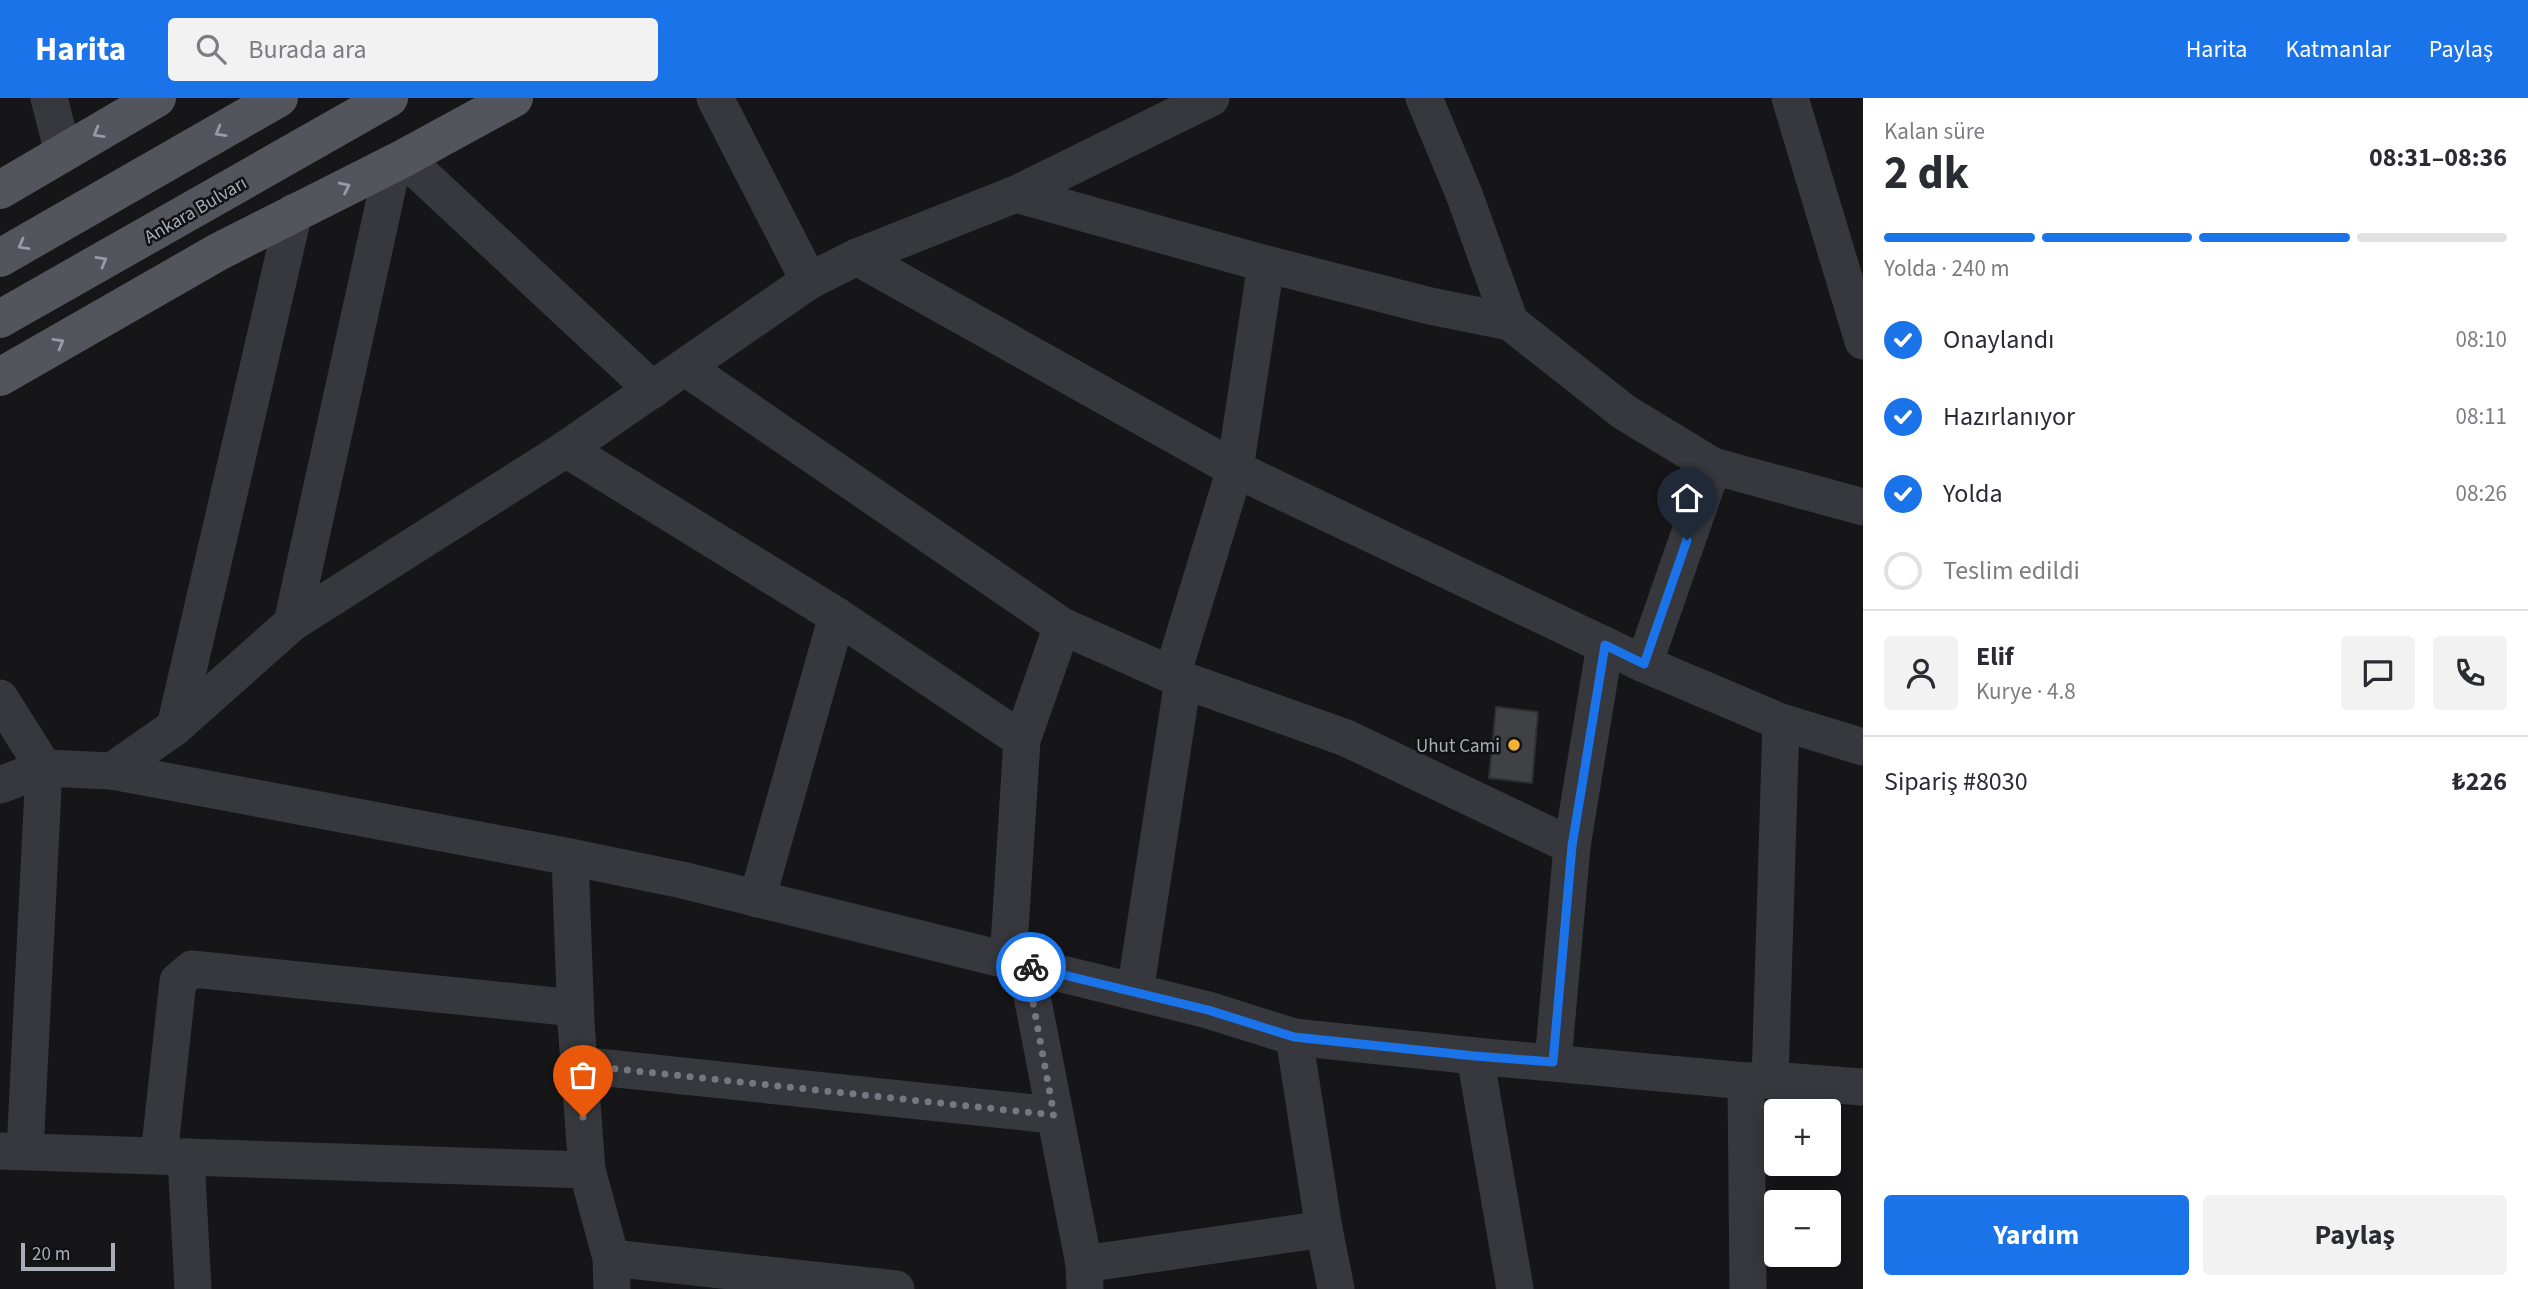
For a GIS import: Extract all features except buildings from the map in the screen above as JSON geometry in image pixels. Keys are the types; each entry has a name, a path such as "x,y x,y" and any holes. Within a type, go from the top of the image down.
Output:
{"main road":[{"path":"0,190 157,98"},
{"path":"0,258 279,98"},
{"name":"Ankara Bulvarı","path":"0,319 389,98"},
{"path":"0,377 218,252 398,161 514,98"}],"street":[{"path":"49,98 62,153"},
{"path":"715,98 809,281"},
{"path":"112,771 175,727 292,623 566,449 809,281 857,257 1016,194 1211,98"},
{"path":"1424,98 1464,194 1510,323"},
{"path":"1790,98 1863,341"},
{"path":"292,623 398,161 653,390"},
{"path":"1016,194 1266,264 1430,306 1510,323 1624,412 1713,466 1863,507"},
{"path":"175,727 294,212"},
{"path":"857,257 1235,469 1644,664 1781,722 1863,747"},
{"path":"1135,992 1178,677 1235,469 1266,264"},
{"path":"686,368 1062,626 1178,677 1346,738 1572,846"},
{"path":"566,449 837,616 1022,740"},
{"path":"1644,664 1713,466"},
{"path":"757,899 837,616"},
{"path":"1062,626 1022,740 1017,963 1054,1115 1085,1277 1324,1229"},
{"path":"1553,1062 1572,846 1605,645"},
{"path":"0,698 44,768 12,1151 587,1170"},
{"path":"1748,1289 1758,1080 1781,722"},
{"path":"0,785 44,768 112,771 570,857 757,899 1208,1010 1294,1037 1475,1056 1863,1087"},
{"path":"570,857 575,1008 587,1170 612,1274 896,1289"},
{"path":"193,1289 173,1156 177,981 192,969 575,1008"},
{"path":"1294,1037 1336,1289"},
{"path":"1475,1056 1504,1287"},
{"path":"579,1065 1054,1115"}],"way so far":[{"path":"583,1117 579,1065 1054,1115 1026,965 1031,967"}],"place":[{"name":"Uhut Cami","path":"1514,745"}],"route":[{"path":"1031,967 1208,1010 1294,1037 1553,1062 1572,846 1605,645 1644,664 1687,540"}]}
